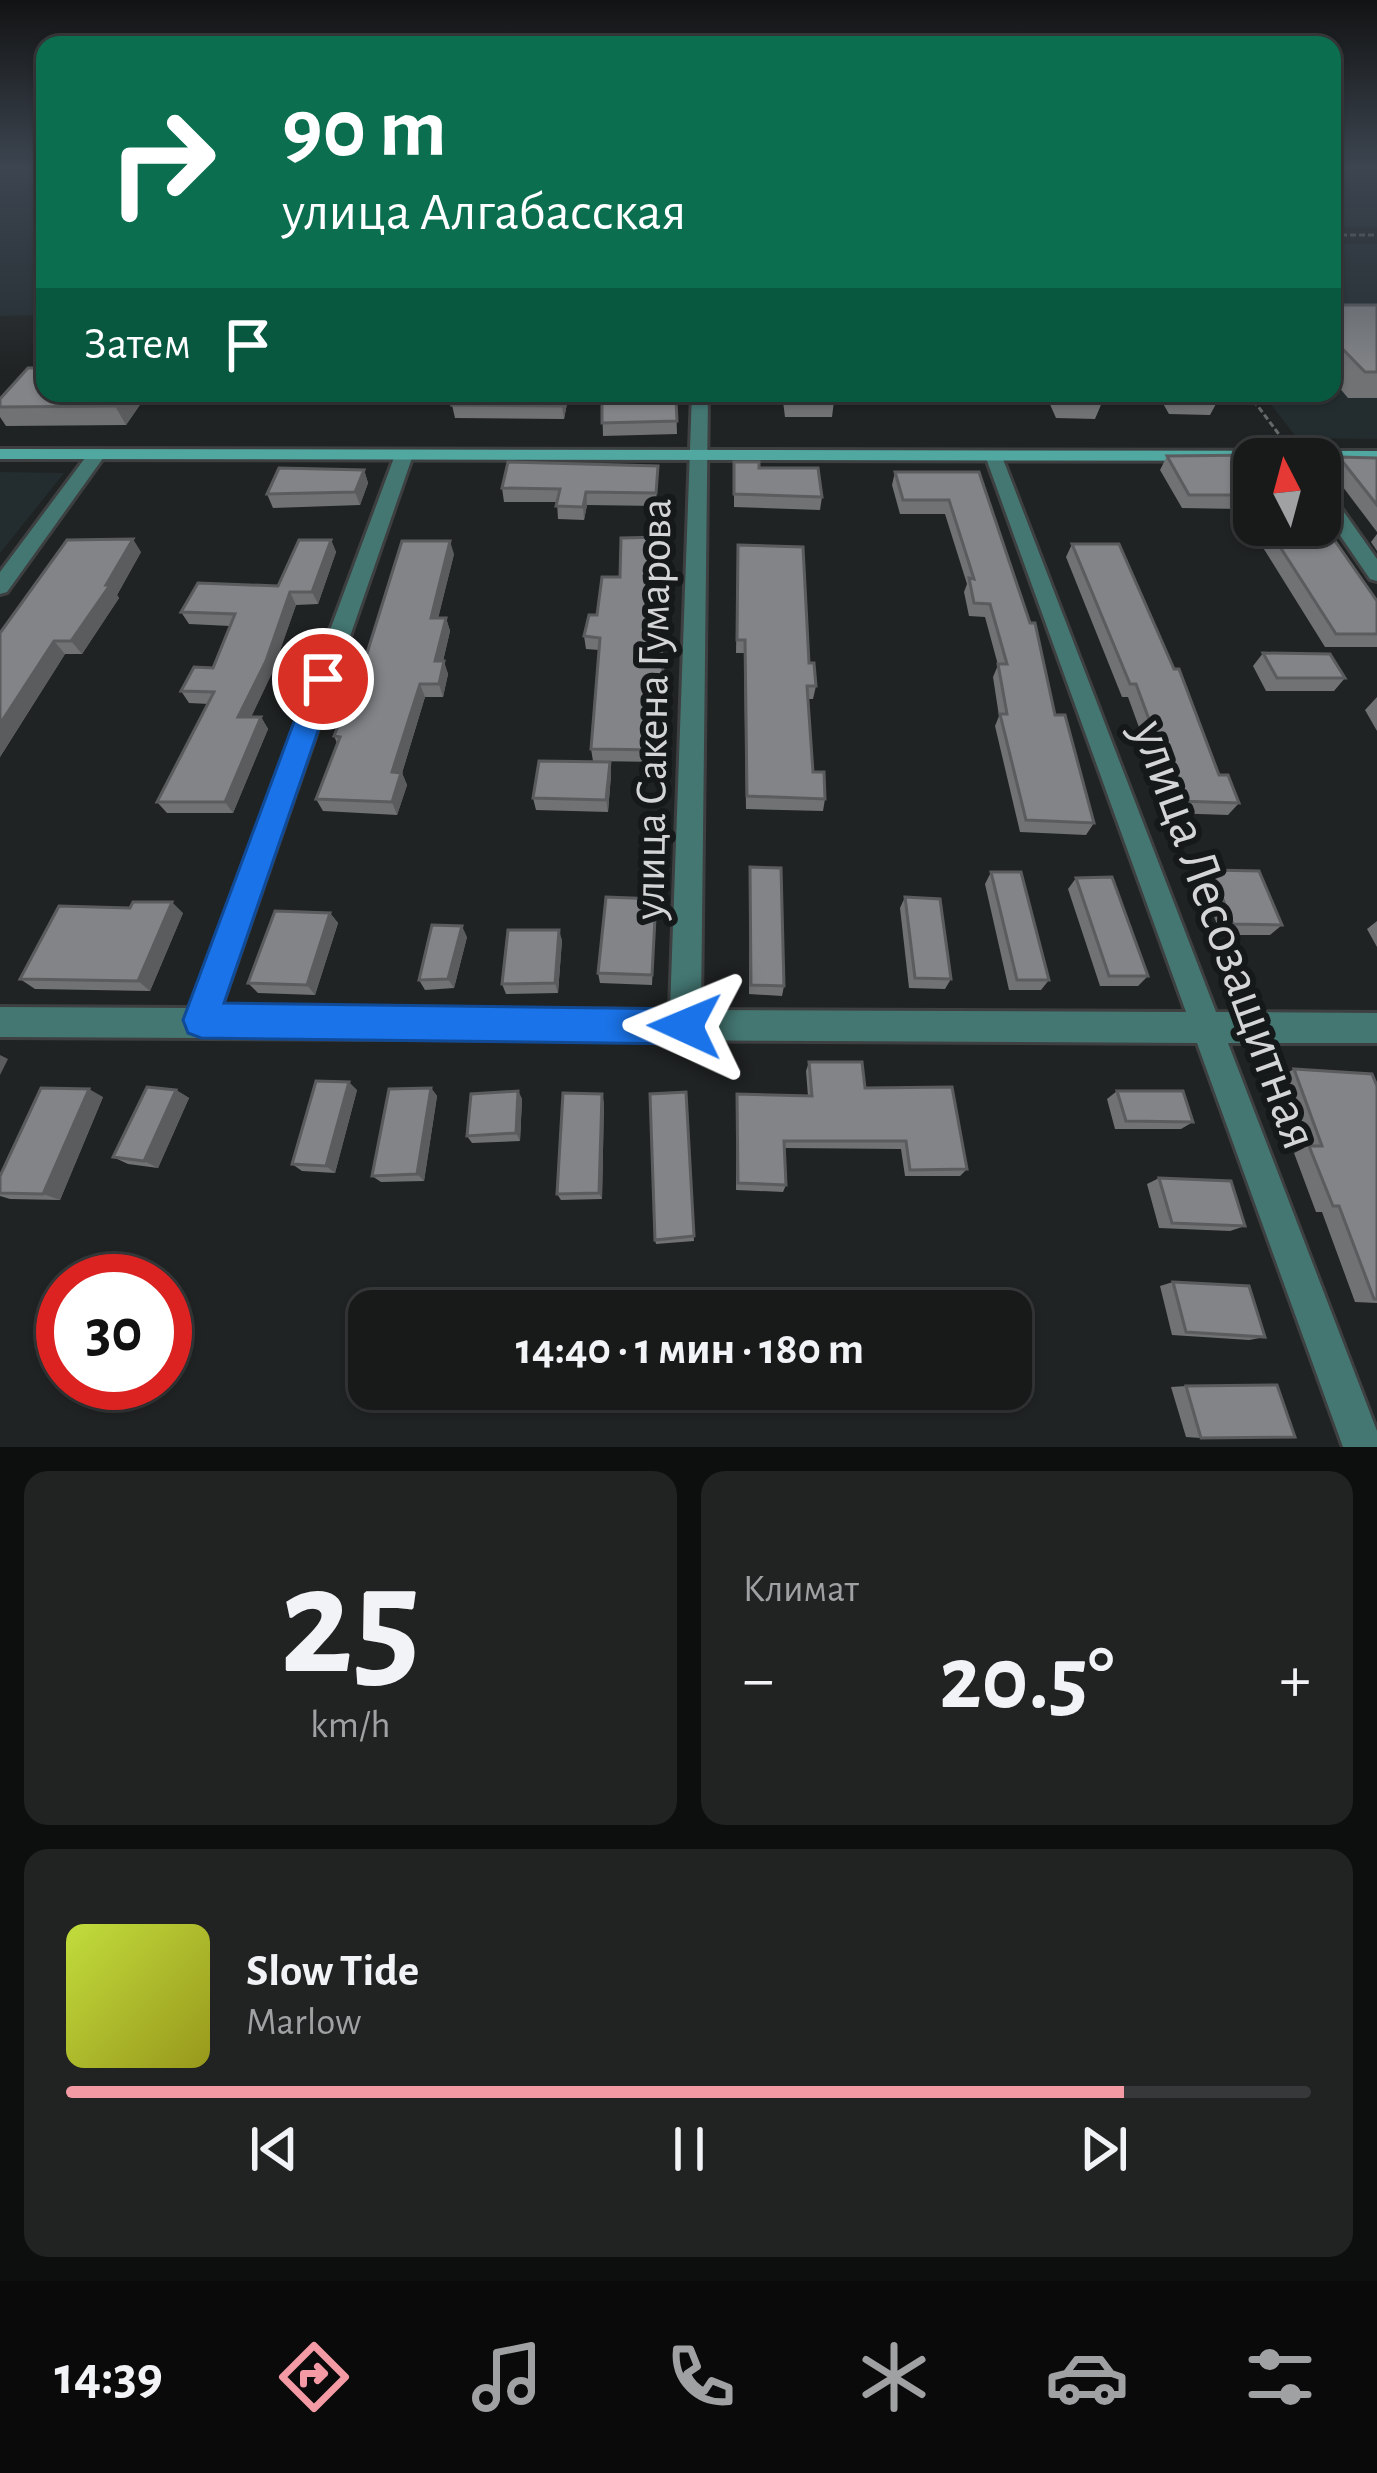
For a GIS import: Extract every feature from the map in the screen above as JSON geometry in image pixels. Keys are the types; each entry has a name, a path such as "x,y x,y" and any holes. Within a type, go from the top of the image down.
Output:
{"street":[{"name":"улица Сакена Гумарова","path":"685,1026 700,402"},
{"path":"0,454 1233,457"},
{"path":"0,587 97,454"},
{"path":"201,1020 404,455"},
{"path":"1341,456 1377,456"},
{"name":"улица Лесозащитная","path":"995,458 1363,1447"},
{"path":"1341,522 1377,574"},
{"path":"0,1022 1377,1028"}],"path":[{"path":"1256,402 1282,438"}],"shaded area":[{"path":"0,237 36,237 36,315 0,316"},
{"path":"1341,244 1377,244 1377,439 1297,438 1269,402 1341,402"},
{"path":"0,472 64,473 0,553"}],"building":[{"path":"1341,305 1377,305 1377,372 1365,372 1341,347"},
{"path":"28,368 36,368 36,402 118,402 115,406 0,407 0,399"},
{"path":"453,402 563,402 562,406"},
{"path":"602,402 676,402 677,421 602,423"},
{"path":"1233,455 1233,495 1189,495 1167,456"},
{"path":"1341,457 1377,458 1377,505 1341,460"},
{"path":"508,462 658,466 656,493 586,492 583,507 556,506 560,489 502,488"},
{"path":"734,462 759,462 759,468 818,468 822,497 734,494"},
{"path":"279,468 364,470 355,492 267,494"},
{"path":"895,472 979,472 1030,623 1035,623 1055,715 1065,715 1094,823 1026,820 1000,714 1007,714 998,664 1007,664 990,604 974,603 969,578 974,579 949,500 903,500"},
{"path":"664,537 660,620 666,620 658,664 663,664 661,750 591,749 600,638 584,636 589,615 597,615 602,577 620,577 621,538"},
{"path":"133,539 106,585 110,585 71,641 54,641 0,724 0,633 67,540"},
{"path":"299,540 331,540 312,592 290,592 266,661 238,717 261,717 225,802 157,802 214,692 181,691 194,667 213,668 235,614 181,612 198,583 278,586"},
{"path":"402,541 450,541 431,618 446,618 435,661 444,661 439,684 420,684 392,772 401,773 392,802 316,799 340,737 334,736 343,714 348,714"},
{"path":"1072,544 1119,544 1174,669 1179,669 1219,775 1228,775 1239,803 1179,801 1136,684 1130,684"},
{"path":"738,545 803,547 809,663 814,663 816,686 807,686 813,772 824,772 825,799 747,796 745,640 737,640"},
{"path":"1279,546 1338,546 1377,601 1377,634 1336,634"},
{"path":"1263,653 1330,654 1345,678 1277,678"},
{"path":"539,761 610,762 606,800 533,798"},
{"path":"750,867 781,868 784,986 751,985"},
{"path":"1211,870 1259,871 1282,925 1233,924"},
{"path":"991,872 1021,872 1049,980 1017,980"},
{"path":"1112,877 1148,976 1109,976 1076,878"},
{"path":"606,897 656,899 652,975 598,973"},
{"path":"905,897 940,899 951,979 915,978"},
{"path":"133,902 172,902 138,981 20,979 59,906 130,908"},
{"path":"275,911 330,913 307,985 248,983"},
{"path":"432,925 462,926 448,979 419,980"},
{"path":"508,930 559,930 555,983 502,984"},
{"path":"809,1062 862,1062 865,1088 952,1087 967,1169 910,1170 906,1141 784,1141 786,1185 738,1183 737,1094 812,1096"},
{"path":"1294,1069 1372,1074 1377,1086 1377,1299 1309,1146 1322,1146"},
{"path":"316,1081 349,1082 326,1166 292,1164"},
{"path":"147,1087 176,1090 144,1161 113,1157"},
{"path":"41,1088 89,1089 43,1194 0,1193 0,1176"},
{"path":"431,1088 417,1174 372,1176 389,1089"},
{"path":"518,1091 516,1133 467,1136 471,1094"},
{"path":"1117,1091 1183,1091 1193,1122 1126,1121"},
{"path":"686,1092 694,1236 655,1240 650,1094"},
{"path":"563,1093 602,1094 599,1193 557,1194"},
{"path":"1159,1178 1231,1181 1245,1226 1172,1223"},
{"path":"1173,1282 1249,1286 1265,1337 1186,1332"},
{"path":"1277,1385 1295,1437 1201,1438 1186,1386"}],"route":[{"path":"323,679 201,1020 685,1026"}]}
